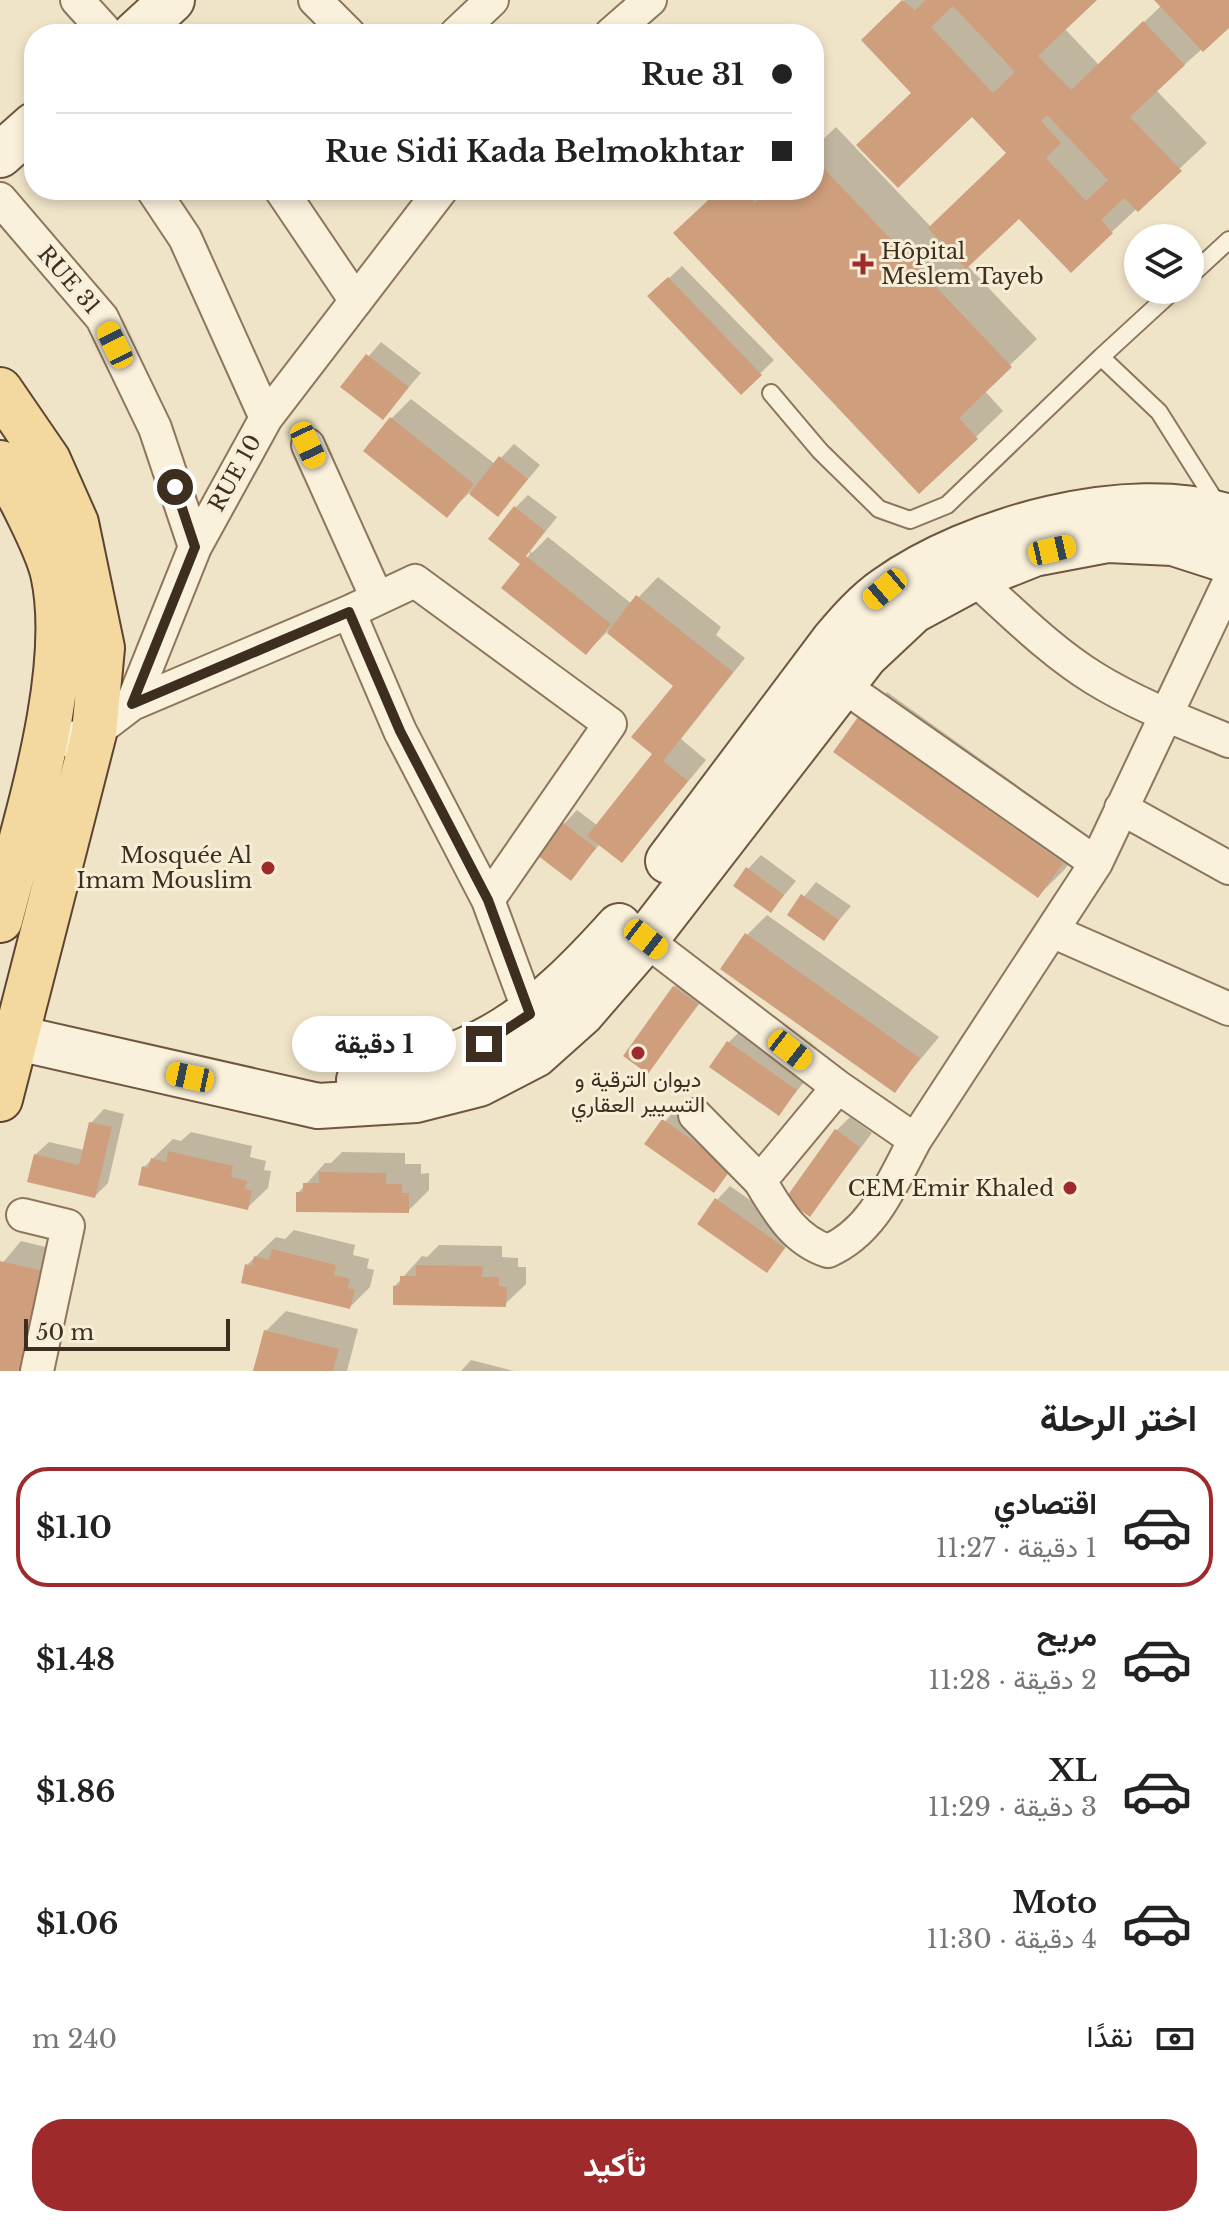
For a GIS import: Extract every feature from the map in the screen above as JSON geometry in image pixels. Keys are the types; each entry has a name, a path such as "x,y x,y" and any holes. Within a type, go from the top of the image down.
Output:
{"main road":[{"path":"0,155 24,134"},
{"path":"0,390 48,460 76,523 102,648 94,733 8,1036 0,1099"},
{"path":"0,463 52,570 59,618 46,744 0,920"},
{"path":"8,1036 318,1106 413,1085 479,1084 535,1055 582,1013 634,930 834,640 858,612 885,589 958,551 1065,515 1149,506 1226,516"},
{"path":"413,1085 530,1014 582,966 634,930 890,629 934,598 1034,554 1108,540 1173,543 1229,561"}],"street":[{"path":"77,0 99,24"},
{"path":"315,0 339,24"},
{"path":"467,24 492,0"},
{"path":"622,24 650,0"},
{"name":"RUE 31","path":"0,199 102,318 155,428 195,547"},
{"path":"160,200 185,238 266,418"},
{"path":"288,200 356,301"},
{"name":"RUE 10","path":"132,704 195,547 266,418 433,200"},
{"path":"308,445 363,605 400,731 488,900 530,1014"},
{"path":"974,578 1081,669 1167,715 1229,741"},
{"path":"46,744 94,733 132,704 415,581 610,724 488,900"},
{"path":"695,1115 760,1181 783,1220 810,1245 828,1251 849,1242 874,1215 915,1140 1096,863 1229,582"},
{"path":"842,685 1096,863"},
{"path":"1121,808 1229,868"},
{"path":"634,930 838,1087 915,1140"},
{"path":"1052,931 1229,1009"},
{"path":"760,1181 838,1087"},
{"path":"23,1215 68,1226 37,1371"}],"lane":[{"path":"1204,263 1229,240"},
{"path":"771,393 820,451 879,509 910,520 947,505 1159,304"},
{"path":"1101,357 1159,412 1226,516"}],"building":[{"path":"902,0 915,10 926,0 1097,0 1038,56 1071,90 1143,21 1185,65 1130,117 1182,171 1138,212 1124,198 1101,220 1113,233 1071,273 1019,219 966,269 928,228 1006,153 972,117 898,188 856,145 911,93 861,40","holes":["953,6 1015,72 993,93 931,27","1047,115 1108,180 1086,201 1046,158 1061,143 1041,121"]},
{"path":"1154,0 1229,0 1229,28 1203,52"},
{"path":"824,169 1012,367 959,418 978,439 919,494 673,233 708,200 752,200 755,203 758,200 824,200"},
{"path":"668,277 762,375 741,395 647,296"},
{"path":"366,354 409,387 383,420 340,387"},
{"path":"390,417 474,484 447,518 363,451"},
{"path":"499,456 528,479 498,517 469,494"},
{"path":"514,506 545,531 526,556 611,624 586,655 501,588 520,564 488,539"},
{"path":"636,595 733,672 663,761 688,781 622,863 587,836 652,754 631,737 673,686 607,633"},
{"path":"858,717 1063,863 1038,898 833,752"},
{"path":"562,822 596,848 571,881 537,855"},
{"path":"746,867 784,895 771,913 733,886"},
{"path":"801,894 839,920 824,941 787,915"},
{"path":"745,933 920,1058 895,1093 720,969"},
{"path":"673,986 698,1004 648,1074 623,1056"},
{"path":"727,1041 797,1090 779,1116 709,1067"},
{"path":"662,1119 732,1168 714,1193 644,1144"},
{"path":"89,1122 112,1127 95,1198 27,1182 34,1154 79,1165"},
{"path":"835,1129 860,1147 810,1217 785,1199"},
{"path":"168,1151 233,1166 231,1177 247,1181 245,1189 252,1191 248,1210 138,1185 142,1166 148,1168 151,1158 166,1162"},
{"path":"319,1172 386,1173 386,1184 402,1184 402,1193 409,1193 409,1213 296,1212 296,1192 303,1192 303,1183 319,1183"},
{"path":"715,1198 785,1248 767,1273 697,1224"},
{"path":"272,1249 336,1265 334,1275 350,1279 348,1288 355,1290 350,1309 241,1283 245,1264 252,1266 254,1256 269,1260"},
{"path":"0,1261 43,1271 19,1371 0,1371"},
{"path":"416,1265 483,1266 482,1277 499,1277 499,1286 507,1287 506,1307 393,1305 393,1286 400,1285 400,1276 416,1276"},
{"path":"264,1330 339,1349 333,1371 253,1371"}],"place":[{"name":"Hôpital Meslem Tayeb","path":"863,264"},
{"name":"Mosquée Al Imam Mouslim","path":"268,868"},
{"name":"ديوان الترقية و التسيير العقاري","path":"638,1053"},
{"name":"CEM Emir Khaled","path":"1070,1188"}],"route":[{"path":"175,487 195,547 132,704 349,612 400,731 488,900 530,1014 484,1044"}]}
